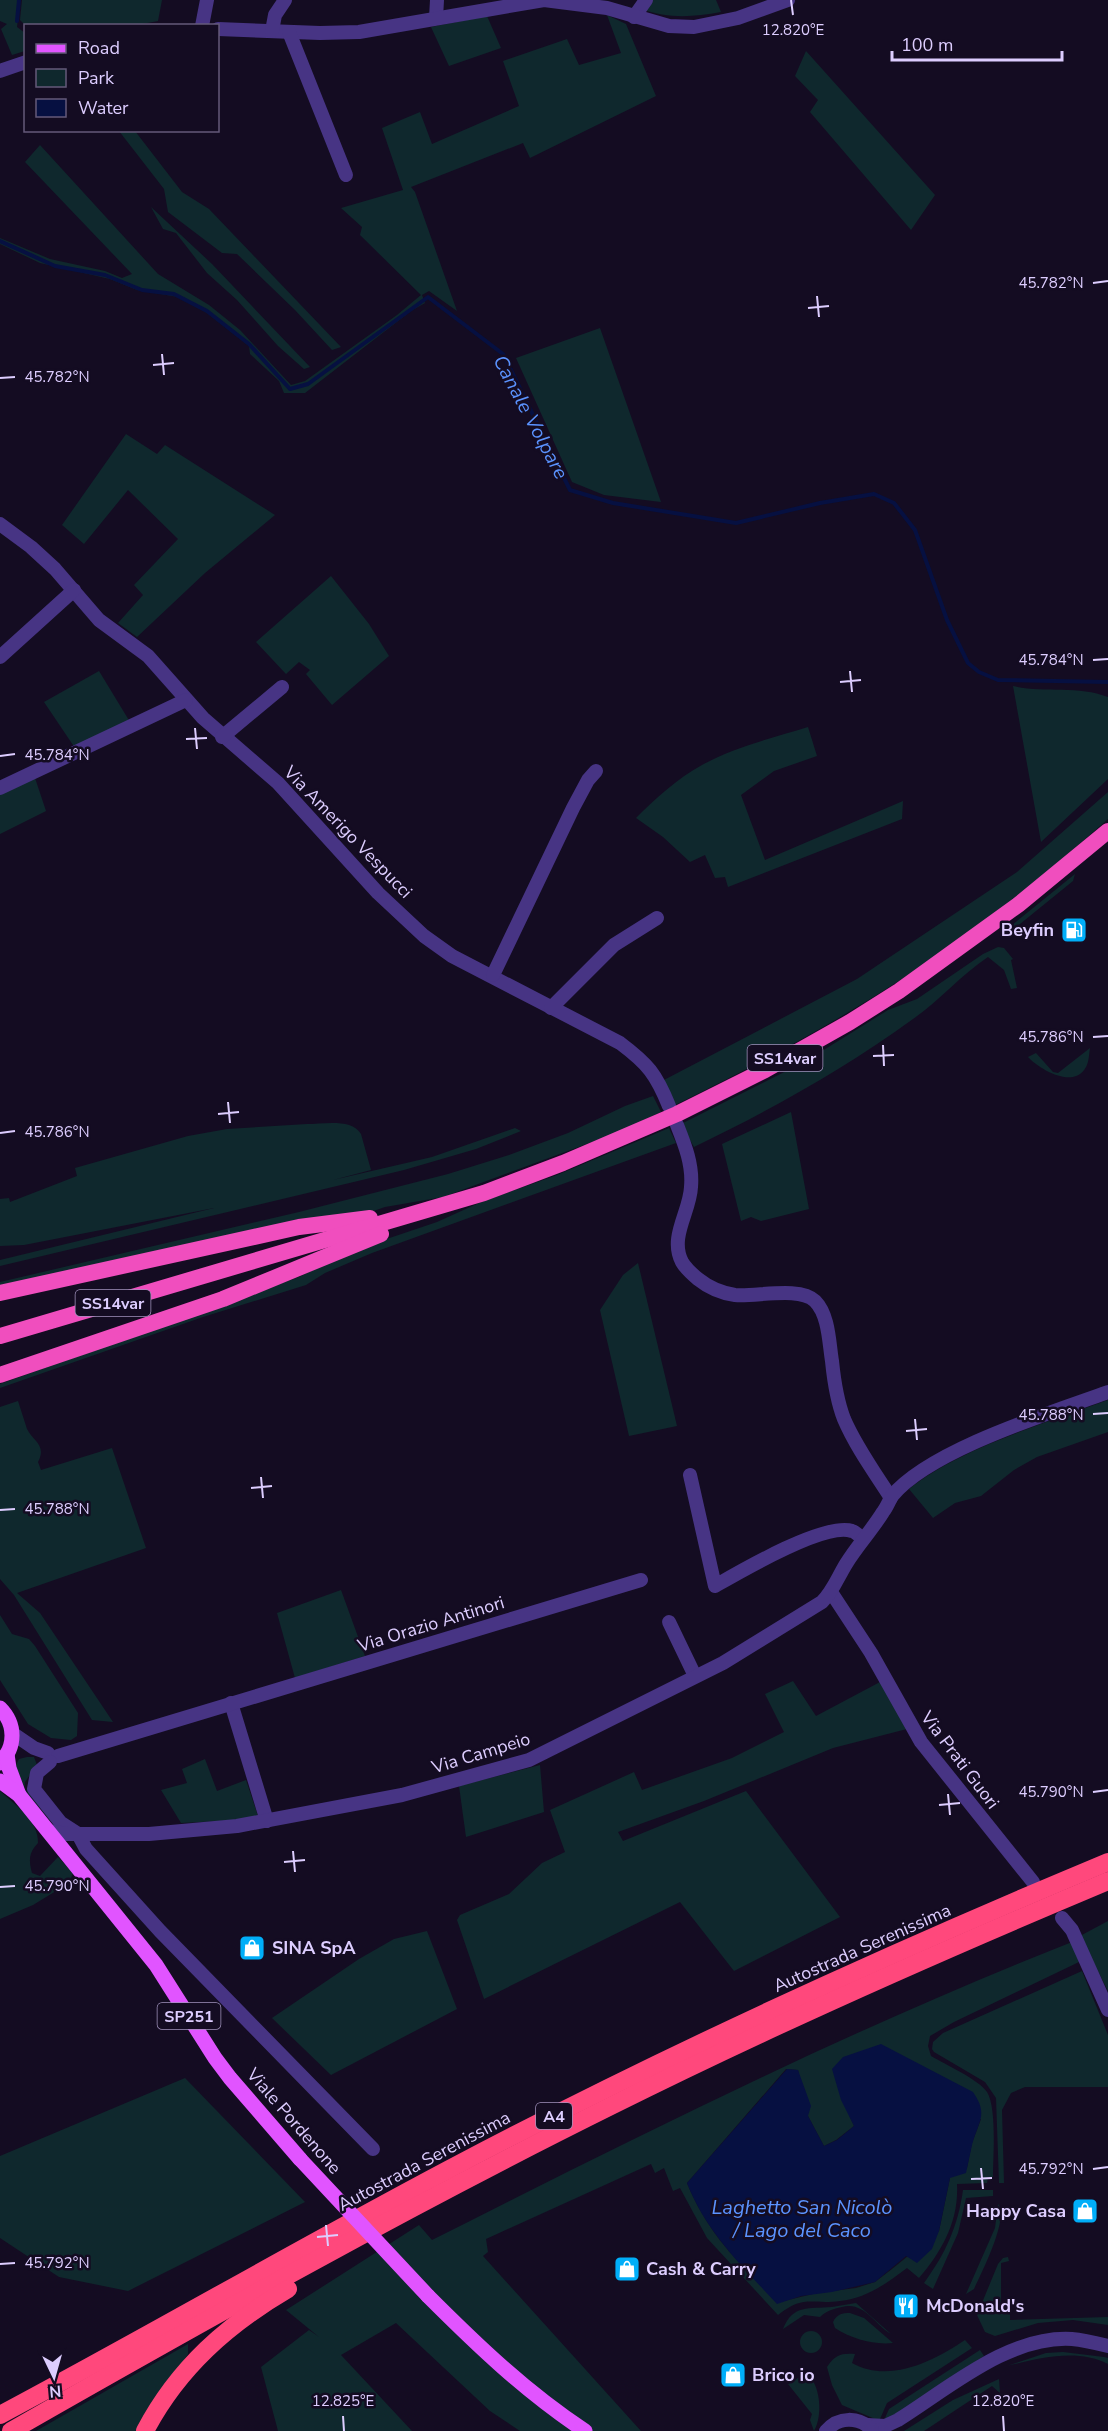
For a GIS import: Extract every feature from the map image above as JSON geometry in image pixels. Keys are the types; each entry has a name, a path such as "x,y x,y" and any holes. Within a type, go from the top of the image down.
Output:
{"highway":[{"name":"SS14var","path":"0,1336 484,1193 563,1163 677,1114 765,1070 850,1022 926,973 1018,905 1108,831"},
{"path":"0,1293 299,1227 358,1221 392,1212 421,1212"},
{"path":"0,1375 223,1299 289,1274 348,1247 402,1227 421,1212"},
{"name":"Autostrada Serenissima","path":"0,2414 458,2164 597,2094 797,1999 1108,1862"},
{"name":"Autostrada Serenissima","path":"11,2431 246,2298 464,2181 615,2104 805,2013 1108,1881"},
{"path":"145,2431 164,2397 180,2376 218,2338 241,2319 353,2250 437,2205 464,2181"}],"main road":[{"path":"0,1708 7,1717 12,1733"},
{"name":"Viale Pordenone","path":"12,1733 4,1758 19,1795"},
{"name":"Viale Pordenone","path":"0,1781 19,1795 48,1831 68,1838 156,1965 215,2058 300,2159 428,2296 487,2355 518,2382 585,2431"}],"street":[{"path":"202,24 207,0"},
{"path":"272,31 275,15 285,0"},
{"path":"436,18 437,0"},
{"path":"219,29 359,32 527,2 554,0 607,8 669,26 709,25 788,0"},
{"path":"634,17 646,0"},
{"path":"289,32 346,175"},
{"path":"0,71 23,67"},
{"name":"Via Amerigo Vespucci","path":"0,524 31,547 74,590 99,620 148,656 222,737 278,783 378,893 424,936 452,956 493,975 620,1044 640,1058 657,1078 669,1106"},
{"path":"0,657 74,590"},
{"path":"222,737 282,687"},
{"path":"0,788 186,700"},
{"path":"493,975 573,808 588,780 596,771"},
{"path":"551,1008 614,945 657,918"},
{"path":"677,1125 688,1153 692,1188 679,1238 678,1252 682,1263 690,1273 720,1292 752,1296 799,1293 806,1294 816,1301 824,1315 834,1378 844,1420 891,1498"},
{"name":"Via Campeio","path":"68,1838 198,1831 267,1821 402,1795 529,1760 723,1663 822,1602 831,1592 851,1556 884,1512 891,1498 920,1471 966,1448 1035,1419 1108,1392"},
{"path":"690,1475 715,1586 785,1549 833,1530 853,1531 863,1539"},
{"name":"Via Orazio Antinori","path":"52,1757 641,1580"},
{"name":"Via Prati Guori","path":"831,1592 871,1653 921,1742 1033,1882"},
{"path":"669,1622 695,1676"},
{"path":"231,1702 267,1821"},
{"path":"12,1733 52,1757 37,1773 34,1789 61,1823 68,1838 86,1849 160,1931 373,2149"},
{"path":"1062,1918 1072,1930 1108,2010"},
{"path":"826,2431 836,2422 845,2420 854,2420 870,2428 885,2426 990,2362 1026,2345 1070,2339 1108,2346"},
{"path":"898,2431 990,2371 1028,2354 1068,2348 1108,2354"}],"green space":[{"path":"0,0 20,0 17,27 24,32 24,51 12,55 1,29 7,24 0,21"},
{"path":"22,0 162,0 158,21 142,24 24,24 20,20"},
{"path":"648,0 716,0 721,12 671,16 641,9"},
{"path":"607,15 626,24 656,96 530,158 523,143 411,187 415,192 457,311 429,291 422,295 425,303 411,311 305,393 284,393 279,381 250,354 249,346 207,313 178,297 137,290 110,279 40,263 0,244 0,238 50,259 105,271 122,278 132,274 25,162 40,145 158,274 209,305 240,330 291,385 305,381 421,295 360,235 362,227 341,208 403,190 382,128 420,112 432,144 519,106 503,61 567,39 579,65 621,53"},
{"path":"487,16 501,48 449,66 431,27"},
{"path":"806,51 935,195 911,230 810,112 818,100 795,76"},
{"path":"120,132 136,132 182,192 209,209 341,347 332,350 295,310 237,254 222,253 168,212 164,189"},
{"path":"151,207 212,264 310,367 304,369 278,346 237,300 207,273 176,233 163,229"},
{"path":"600,328 661,502 604,495 572,482 516,358"},
{"path":"126,434 157,454 165,445 275,515 205,573 137,637 118,623 143,595 134,585 178,539 128,490 84,544 62,525"},
{"path":"331,576 369,624 389,656 332,705 306,674 310,670 299,662 286,674 256,642"},
{"path":"99,671 130,722 75,748 44,702"},
{"path":"1013,686 1085,691 1108,697 1108,779 1041,842"},
{"path":"808,727 817,756 774,771 741,795 765,860 903,801 902,819 728,887 725,877 715,878 705,855 690,862 663,837 636,818 667,789 702,765 740,748"},
{"path":"35,778 46,811 0,834 0,794"},
{"path":"1108,792 1108,819 1020,895 964,937 859,1006 748,1068 673,1106 662,1081 857,979 1017,872"},
{"path":"1075,874 1073,881 1010,932 1001,934"},
{"path":"998,947 1004,948 1013,959 1011,960 1017,988 1011,989 1004,970 988,957 923,1012 834,1072 694,1147 681,1124 806,1061 888,1010 917,999 983,954"},
{"path":"1090,1048 1086,1067 1081,1074 1073,1077 1048,1072 1028,1057 1036,1053 1053,1072 1058,1073"},
{"path":"653,1096 661,1112 614,1134 443,1197 385,1207 356,1217 0,1287 0,1282 299,1212 448,1174 568,1133 625,1106"},
{"path":"791,1112 809,1209 761,1221 751,1217 741,1221 722,1144"},
{"path":"344,1124 357,1129 361,1134 371,1170 333,1180 432,1157 515,1128 521,1131 476,1149 404,1170 0,1266 0,1260 214,1208 24,1245 0,1246 0,1199 9,1198 10,1202 77,1176 75,1168 188,1136 227,1129"},
{"path":"669,1128 676,1143 372,1253 325,1273 306,1285 203,1317 0,1388 0,1384 299,1277 351,1251 437,1222 479,1203 557,1175"},
{"path":"638,1263 677,1426 629,1436 600,1310 623,1275"},
{"path":"1108,1400 1108,1432 1037,1457 1014,1470 981,1496 955,1503 933,1518 909,1489 930,1474 978,1449 1031,1427"},
{"path":"18,1401 27,1429 40,1447 38,1462 41,1470 112,1448 146,1548 17,1593 40,1613 113,1722 92,1720 14,1595 0,1579 0,1407"},
{"path":"341,1590 365,1656 295,1678 277,1613"},
{"path":"0,1615 12,1634 29,1639 35,1646 78,1713 77,1736 71,1740 51,1738 28,1724 0,1680"},
{"path":"793,1681 816,1716 880,1682 907,1729 833,1748 704,1801 618,1832 623,1841 746,1791 840,1917 734,1971 680,1902 484,1999 457,1920 460,1915 509,1894 542,1863 565,1852 550,1810 634,1772 642,1790 732,1758 784,1732 765,1694"},
{"path":"34,1757 37,1765 25,1782 24,1788 54,1825 22,1788 14,1769 19,1759"},
{"path":"205,1759 217,1791 246,1780 259,1819 181,1823 161,1790 187,1783 182,1769"},
{"path":"540,1765 544,1812 466,1837 459,1786"},
{"path":"0,1791 25,1814 35,1828 38,1843 30,1857 32,1873 40,1876 58,1857 73,1873 69,1883 33,1905 0,1919"},
{"path":"1108,1921 1108,1991 1080,1936"},
{"path":"427,1931 457,2009 331,2075 272,2018 359,1959 394,1939"},
{"path":"1072,1942 1079,1962 954,2022 930,2036 928,2046 931,2056 969,2077 987,2092 993,2121 993,2177 988,2177 987,2183 957,2184 952,2223 942,2246 919,2278 907,2268 884,2284 859,2297 830,2302 802,2302 778,2315 707,2238 680,2188 673,2191 664,2168 655,2173 651,2164 486,2239 488,2252 483,2256 641,2431 520,2431 490,2411 396,2323 341,2355 412,2431 278,2431 261,2367 309,2330 319,2337 286,2310 419,2225 432,2240 749,2083 990,1975","holes":["786,2069 798,2070 808,2116 824,2146 854,2126 849,2115 981,2119 972,2143 967,2168 948,2172 950,2178 939,2231 875,2282 856,2288 817,2293 784,2301 768,2289 727,2249 705,2218 687,2183"]},
{"path":"1082,1971 1108,2035 1108,2087 1025,2087 1011,2093 1002,2110 1004,2183 999,2183 996,2098 985,2082 934,2052 933,2042 943,2033"},
{"path":"185,2078 305,2202 128,2291 59,2277 0,2238 0,2156"},
{"path":"963,2190 993,2190 993,2196 966,2198 958,2233 933,2289 924,2283 950,2239 958,2216"},
{"path":"998,2204 1001,2211 998,2233 974,2289 966,2294 995,2228"},
{"path":"1008,2257 1009,2261 1001,2263 1001,2312 1010,2313 1010,2320 1108,2317 1108,2325 1073,2320 1038,2323 995,2336 985,2332 977,2315 998,2264 1003,2258"},
{"path":"856,2303 891,2334 869,2315 857,2307 850,2306 833,2309 820,2317 804,2315 783,2329 792,2315 803,2309"},
{"path":"850,2313 864,2318 893,2343 863,2340 835,2328 833,2322 836,2317"},
{"path":"807,2331 815,2331 822,2338 822,2346 815,2353 807,2353 800,2346 800,2338"},
{"path":"965,2340 972,2348 887,2403 880,2419 842,2405 832,2385 827,2367 839,2356 855,2354 852,2363 866,2369 896,2370 925,2362"},
{"path":"188,2344 188,2354 136,2431 36,2431"},
{"path":"980,2350 984,2356 888,2419 885,2418 889,2409"},
{"path":"1063,2352 1108,2358 1108,2364 1084,2356 1071,2355 1007,2366 1046,2353"},
{"path":"806,2373 815,2385 819,2400 819,2417 814,2431 810,2420 812,2414 788,2384"},
{"path":"999,2379 1000,2393 992,2386 924,2431 904,2431 953,2400"}],"water":[{"name":"Laghetto San Nicolò / Lago del Caco","path":"881,2044 973,2092 978,2100 981,2118 966,2173 950,2178 939,2231 932,2249 917,2263 906,2256 875,2282 832,2292 801,2296 777,2304 726,2248 704,2217 687,2183 787,2069 798,2070 811,2106 808,2116 824,2146 837,2140 854,2126 841,2100 832,2069 843,2057"}],"waterway":[{"path":"17,21 19,0"},
{"name":"Canale Volpare","path":"0,241 55,266 105,275 142,290 174,294 207,311 249,344 290,389 308,384 428,297 503,354 570,490 613,503 736,523 820,503 874,494 894,503 915,530 947,620 968,663 979,672 998,680 1108,682"}],"place":[{"name":"Beyfin","path":"1074,930"},
{"name":"SINA SpA","path":"252,1948"},
{"name":"Happy Casa","path":"1085,2211"},
{"name":"Cash & Carry","path":"627,2269"},
{"name":"McDonald's","path":"906,2306"},
{"name":"Brico io","path":"733,2375"}]}
